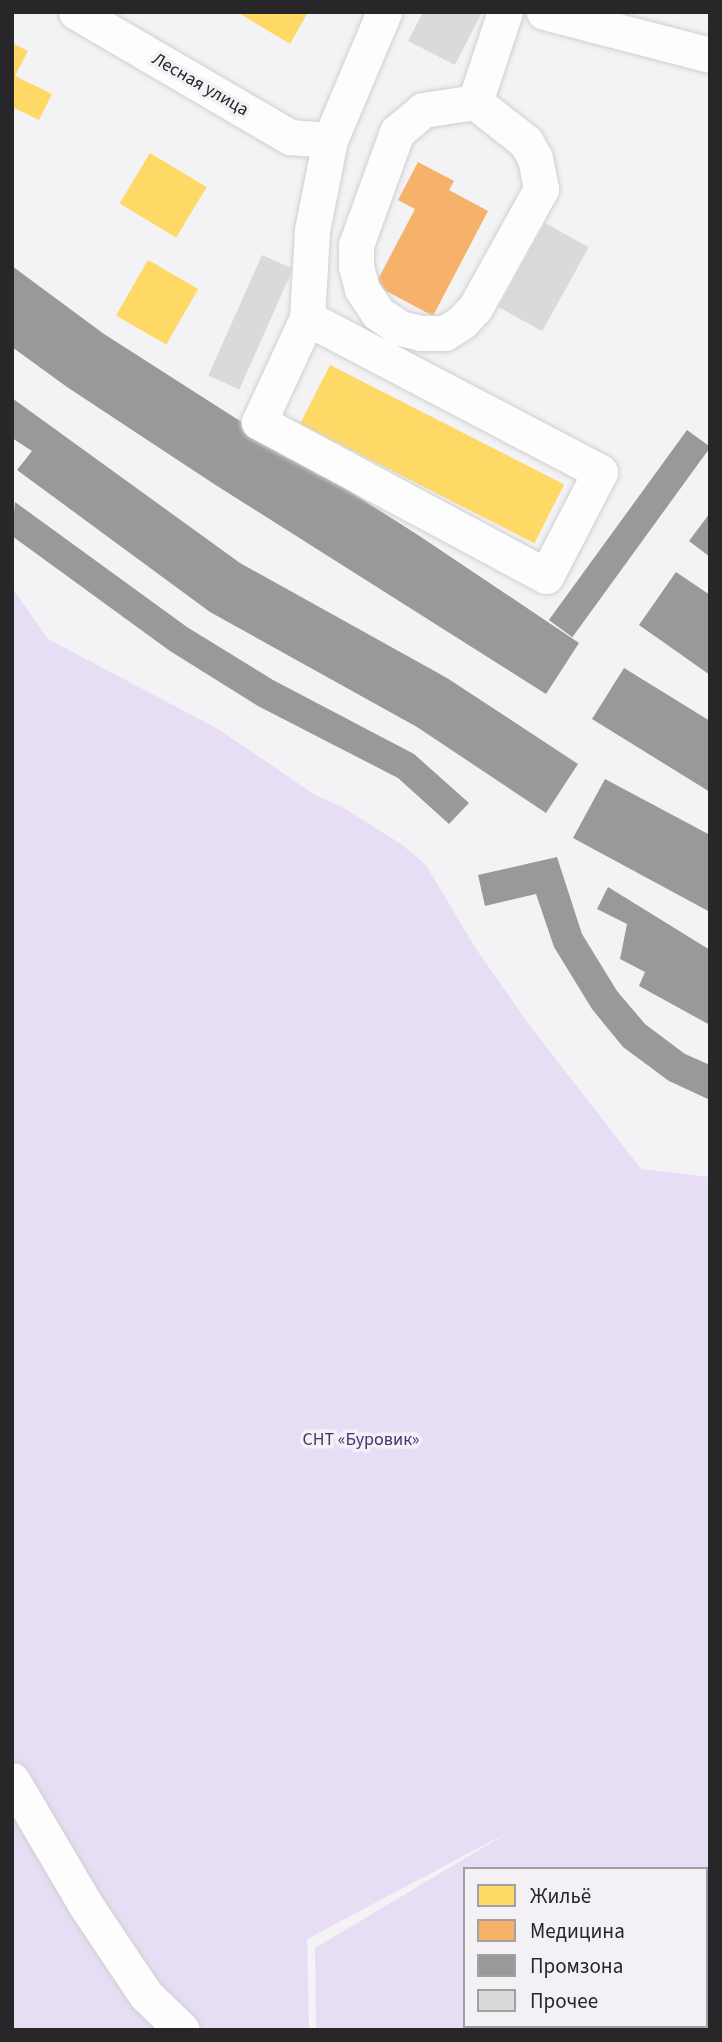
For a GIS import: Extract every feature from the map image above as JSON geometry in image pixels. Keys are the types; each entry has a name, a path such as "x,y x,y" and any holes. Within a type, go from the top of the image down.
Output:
{"street":[{"name":"Лесная улица","path":"76,12 290,137 330,141"},
{"path":"307,318 600,472 546,576 259,422 307,318 312,230 330,141 384,12"},
{"path":"475,102 505,12"},
{"path":"544,12 710,54"},
{"path":"475,102 526,142 540,171 541,189 475,308 462,322 444,333 421,333 400,328 378,313 362,289 356,267 356,245 397,132 423,110 446,104 475,102"},
{"path":"12,1780 85,1903 146,1995 182,2030"}],"green space":[{"name":"СНТ «Буровик»","path":"12,588 48,639 218,729 315,795 344,808 401,844 426,865 474,946 527,1022 641,1169 710,1177 710,1952 708,1953 708,1867 463,1867 463,2028 571,2028 316,2030 315,1948 516,1828 307,1939 309,2030 12,2030"},
{"path":"710,1958 710,2030 585,2030 708,2028"}],"building: Жильё":[{"path":"237,12 308,12 290,44"},
{"path":"12,43 28,51 15,76 52,94 39,120 12,107"},
{"path":"150,153 207,187 176,238 120,204"},
{"path":"148,260 198,289 166,344 116,315"},
{"path":"330,365 564,484 534,543 300,424"}],"building: Медицина":[{"path":"418,162 454,181 449,190 488,211 433,316 375,285 415,209 398,200"}],"building: Промзона":[{"path":"12,266 104,334 421,537 579,643 546,694 214,484 67,387 12,347"},
{"path":"12,398 240,563 447,678 578,764 546,813 417,727 210,612 17,470 32,451 12,438"},
{"path":"687,430 710,448 572,637 549,620"},
{"path":"15,502 187,627 273,680 414,754 469,803 449,824 398,778 258,706 170,651 12,536"},
{"path":"710,513 710,557 689,541"},
{"path":"676,572 710,595 710,675 639,625"},
{"path":"624,668 710,721 710,792 592,719"},
{"path":"605,779 710,835 710,912 573,838"},
{"path":"557,857 582,934 617,991 645,1024 685,1054 710,1065 710,1100 669,1081 623,1047 592,1009 554,947 536,894 485,906 478,875"},
{"path":"608,887 710,950 710,1025 639,986 645,972 620,959 627,924 597,909"}],"building: Прочее":[{"path":"423,12 482,12 455,65 408,41"},
{"path":"545,223 589,247 542,331 498,307"},
{"path":"262,255 293,269 239,389 208,376"}]}
